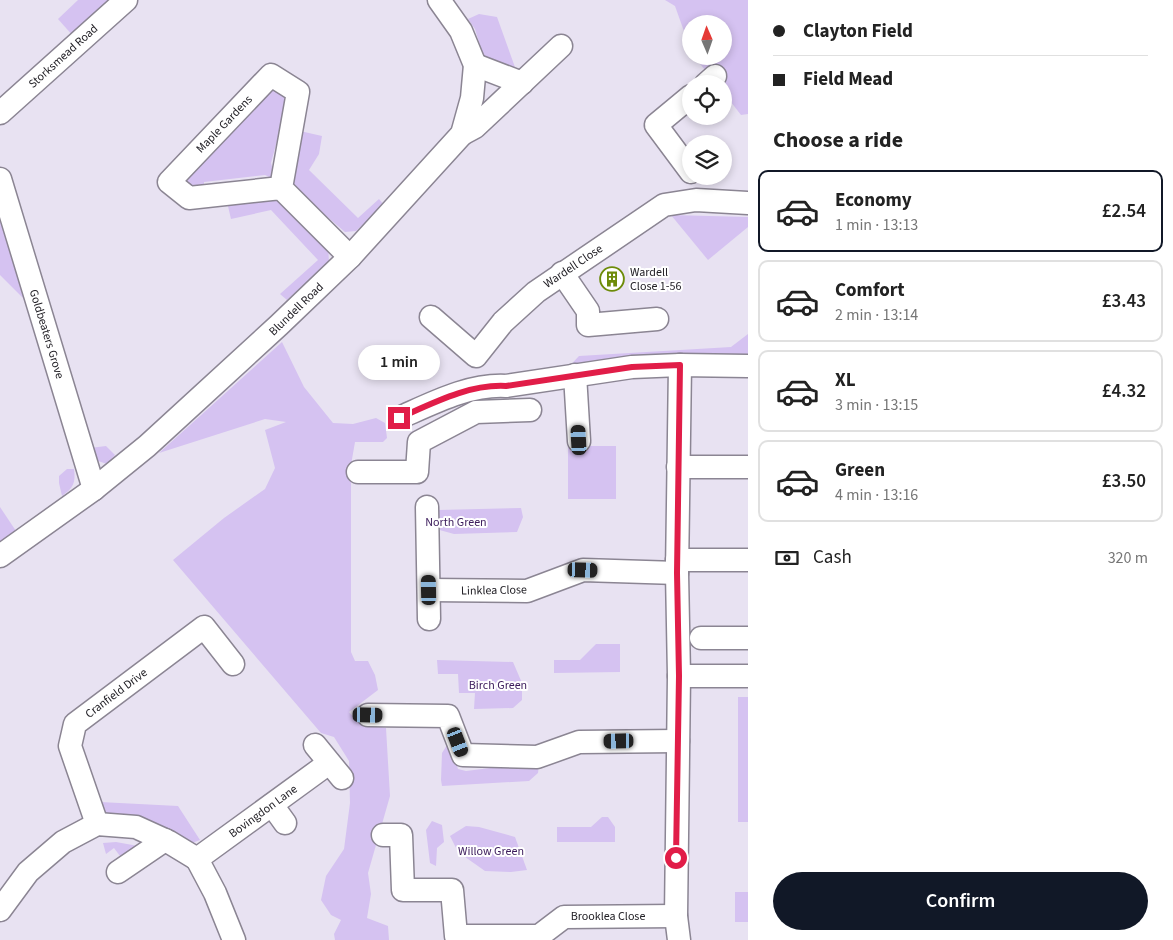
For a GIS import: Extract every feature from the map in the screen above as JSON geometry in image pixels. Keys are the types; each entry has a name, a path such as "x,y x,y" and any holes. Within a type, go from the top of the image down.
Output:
{"street":[{"name":"Storksmead Road","path":"0,113 126,0"},
{"name":"Blundell Road","path":"0,556 94,489 147,446 350,257 462,134 472,98 475,65 461,31 439,0"},
{"path":"462,134 475,127 561,46"},
{"path":"475,65 522,83"},
{"name":"Maple Gardens","path":"271,75 298,92 281,188 189,198 169,182 271,75"},
{"path":"682,104 656,126 682,160"},
{"name":"Goldbeaters Grove","path":"0,179 94,489"},
{"path":"695,185 696,200"},
{"path":"281,188 350,257"},
{"name":"Wardell Close","path":"465,381 476,356 503,322 536,292 664,205 696,200 748,203"},
{"path":"562,274 588,311 588,325 658,318"},
{"path":"431,317 476,356"},
{"path":"399,418 488,385 506,386 575,374 632,367 680,365 748,366"},
{"path":"679,940 676,916 679,676 677,566 680,365"},
{"path":"575,374 579,440"},
{"path":"358,472 417,472 419,442 476,412 530,410"},
{"path":"678,467 748,467"},
{"path":"427,507 429,619"},
{"name":"Linklea Close","path":"429,590 527,591 583,570 677,566 748,560"},
{"name":"Cranfield Drive","path":"97,824 70,746 74,724 204,627 233,664"},
{"path":"701,638 748,638"},
{"path":"679,676 748,676"},
{"path":"368,715 448,716 463,756 537,757 579,742 678,740"},
{"name":"Bovingdon Lane","path":"197,859 272,805 336,771 315,745"},
{"path":"272,805 285,823"},
{"path":"0,910 28,872 63,842 97,824 136,827 165,840 197,859 234,940"},
{"name":"Brooklea Close","path":"383,835 401,835 402,890 452,890 456,936 539,936 564,917 676,916"},
{"path":"118,872 165,840"}],"green space":[{"path":"78,0 114,0 74,37 58,19"},
{"path":"665,0 748,0 748,114 741,115 732,103 732,75 709,75 701,65 732,65 732,15 682,15 682,26 675,6"},
{"path":"479,14 497,17 516,70 484,59 475,29 468,19"},
{"path":"270,86 289,96 271,163 276,180 265,175 204,182 204,190 185,187 182,175 198,168 260,104 260,93"},
{"path":"300,131 322,136 319,154 309,170 358,218 379,199 384,205 356,231 345,232 289,184"},
{"path":"273,194 328,246 329,262 287,300 280,294 318,260 271,210 231,219 227,202"},
{"path":"671,215 748,217 748,227 708,260"},
{"path":"0,219 25,300 0,275"},
{"path":"748,334 748,358 564,372 579,356 731,347"},
{"path":"282,342 304,387 333,423 353,424 376,418 385,423 387,438 383,442 355,442 351,465 351,652 355,661 368,661 375,675 378,690 349,712 358,722 386,728 390,796 368,873 371,894 367,918 388,926 389,940 335,940 334,934 341,920 331,915 321,900 326,876 344,849 350,803 349,761 334,737 321,733 173,560 224,518 265,489 275,468 265,430 286,422 265,419 159,453"},
{"path":"106,446 115,455 107,464 95,460 90,448"},
{"path":"568,446 616,446 616,499 568,499"},
{"path":"67,469 74,469 75,478 71,488 62,496 59,476"},
{"path":"0,507 16,531 0,542"},
{"name":"North Green","path":"521,508 523,517 517,532 454,534 436,529 438,510"},
{"name":"Birch Green","path":"596,644 620,644 620,672 554,673 554,660 580,660"},
{"name":"Birch Green","path":"437,660 513,662 522,683 522,700 513,708 474,709 475,693 459,693 458,674 438,674"},
{"path":"738,697 748,697 748,822 738,822"},
{"path":"449,742 458,769 466,771 522,764 539,764 538,773 529,781 442,786 442,753"},
{"path":"100,802 178,806 200,840 192,843 165,828 108,818"},
{"name":"Willow Green","path":"602,817 608,817 615,827 615,842 557,842 557,827 591,827"},
{"path":"432,821 442,825 444,842 437,848 436,866 430,863 426,830"},
{"name":"Willow Green","path":"466,826 479,827 515,837 527,870 511,872 485,871 458,852 450,836"},
{"path":"116,842 138,846 120,856 114,848 106,854 103,843"},
{"path":"735,892 748,892 748,922 735,922"}],"place":[{"name":"Wardell Close 1-56","path":"612,279"}],"route":[{"path":"399,418 430,404 488,385 506,386 575,374 632,367 680,365 677,573 679,676 676,858"}]}
